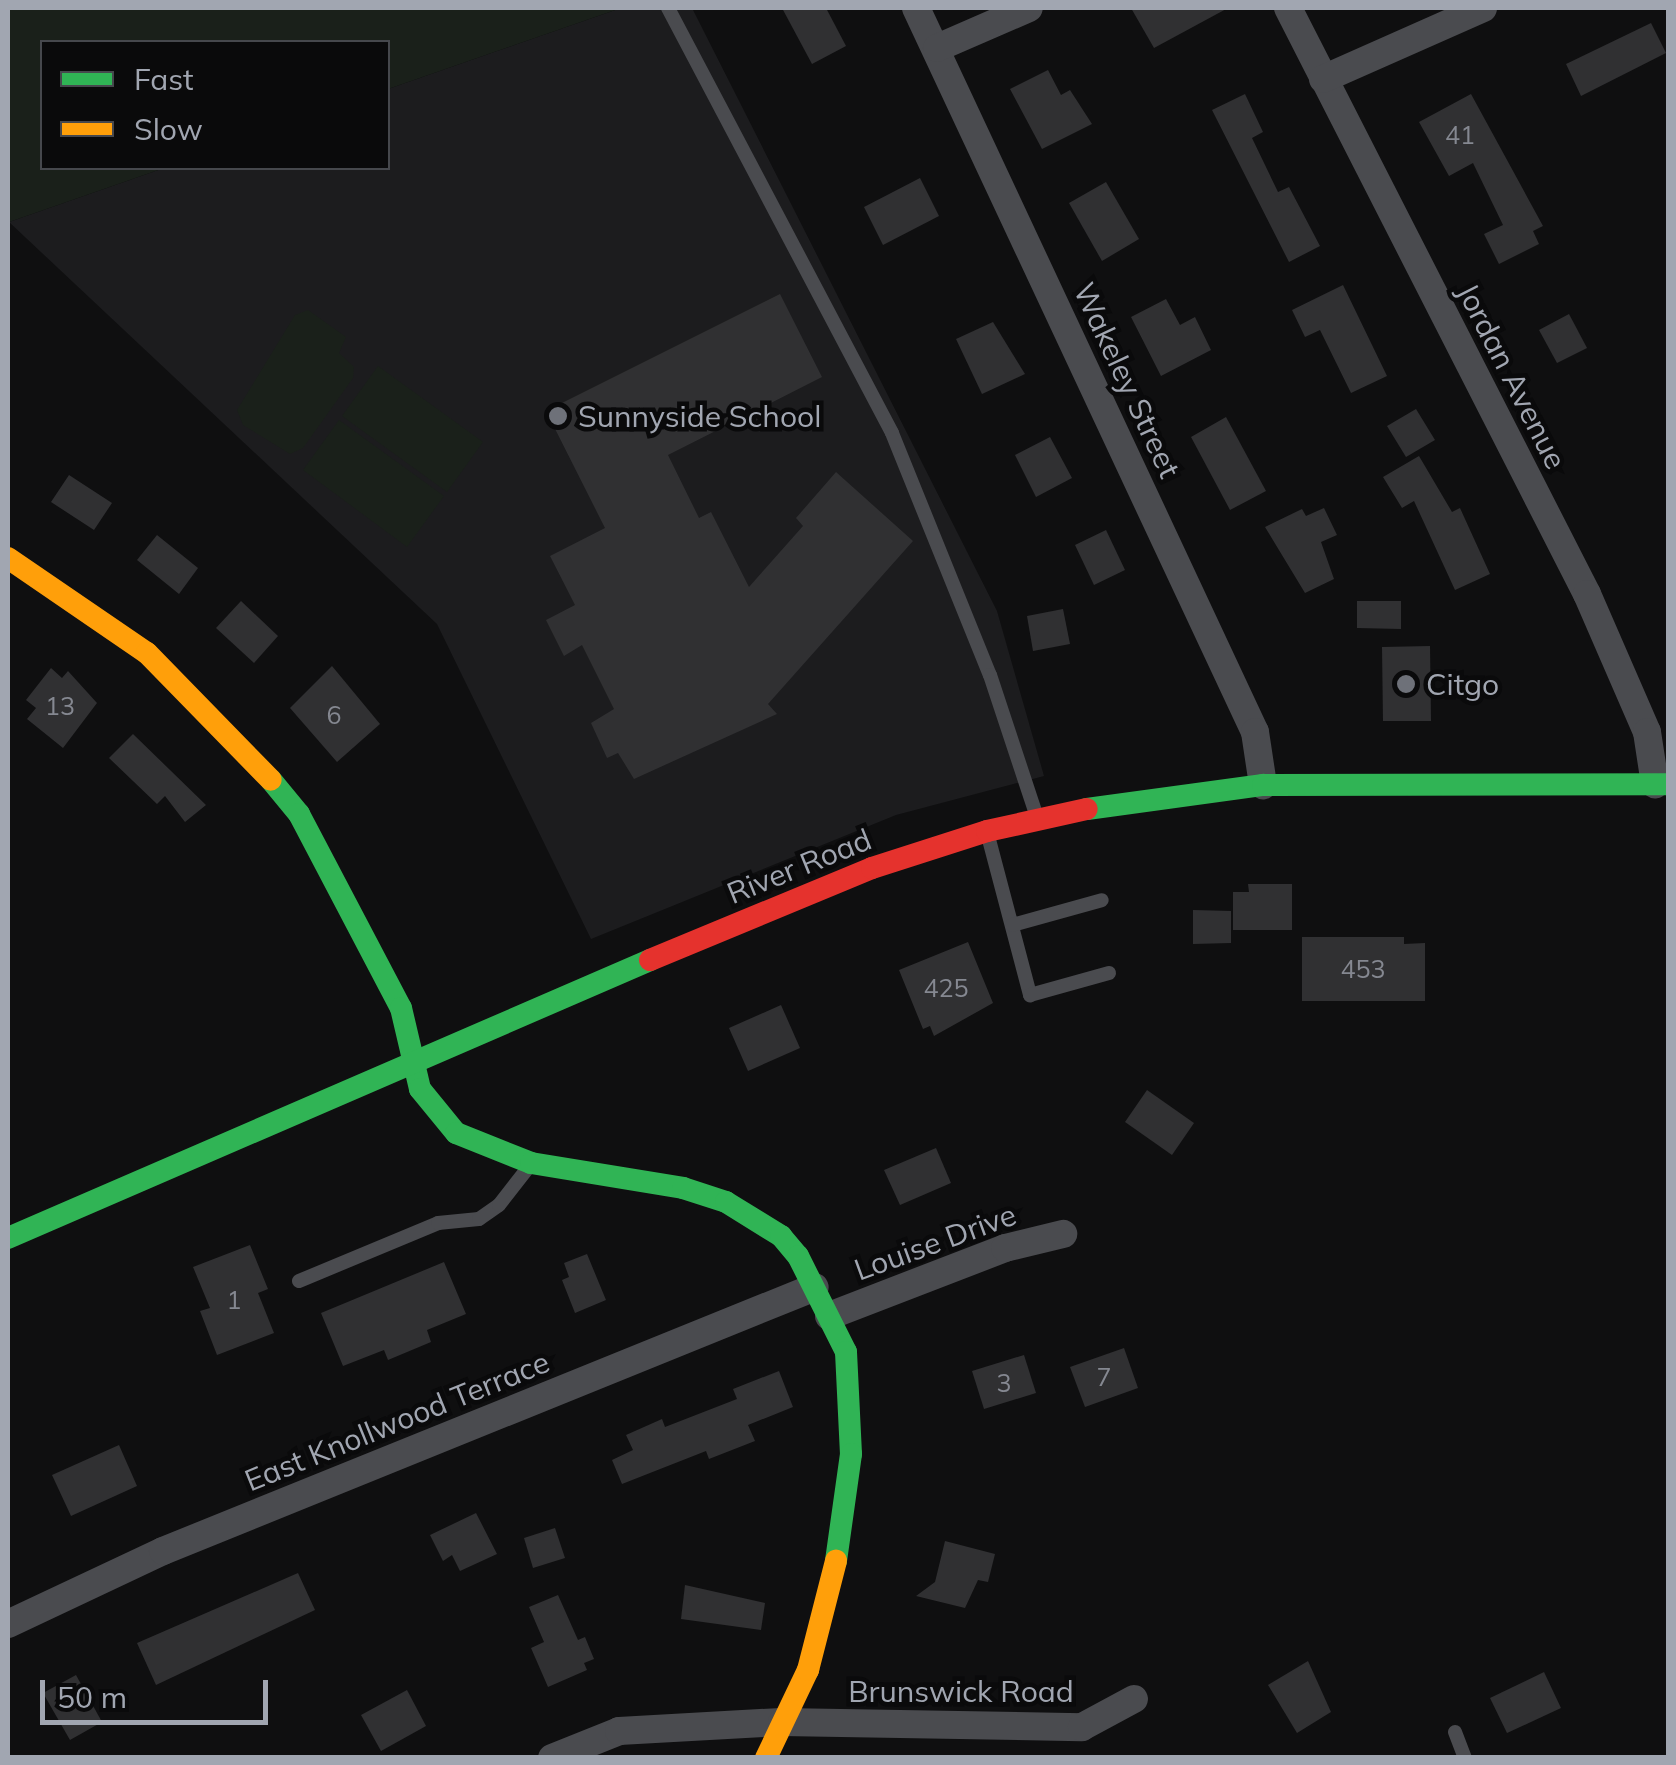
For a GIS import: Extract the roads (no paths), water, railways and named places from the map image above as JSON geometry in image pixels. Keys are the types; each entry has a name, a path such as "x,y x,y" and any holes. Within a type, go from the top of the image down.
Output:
{"main road":[{"path":"8,558 147,652 246,750 299,814 370,937 401,1008 420,1089 456,1134 531,1163 683,1188 726,1202 781,1236 814,1287 846,1352 851,1454 846,1520 808,1670 766,1758"},
{"name":"River Road","path":"8,1238 855,875 987,831 1140,798 1263,785 1662,784"}],"street":[{"name":"Wakeley Street","path":"916,8 1255,732 1263,785"},
{"path":"937,48 1029,8"},
{"name":"Jordan Avenue","path":"1288,8 1587,594 1648,732 1662,784"},
{"path":"1323,78 1483,8"},
{"name":"Louise Drive","path":"829,1316 1005,1248 1063,1234"},
{"name":"East Knollwood Terrace","path":"8,1624 163,1551 814,1287"},
{"name":"Brunswick Road","path":"552,1758 620,1731 782,1722 1082,1727 1134,1700"}],"lane":[{"path":"668,8 892,432 990,675 1037,818"},
{"path":"987,831 1030,994 1109,974"},
{"path":"1012,925 1102,900"},
{"path":"299,1281 438,1223 479,1219 499,1206 531,1163"},
{"path":"1455,1732 1465,1758"}],"place":[{"name":"Sunnyside School","path":"558,416"},
{"name":"Citgo","path":"1406,684"}]}
